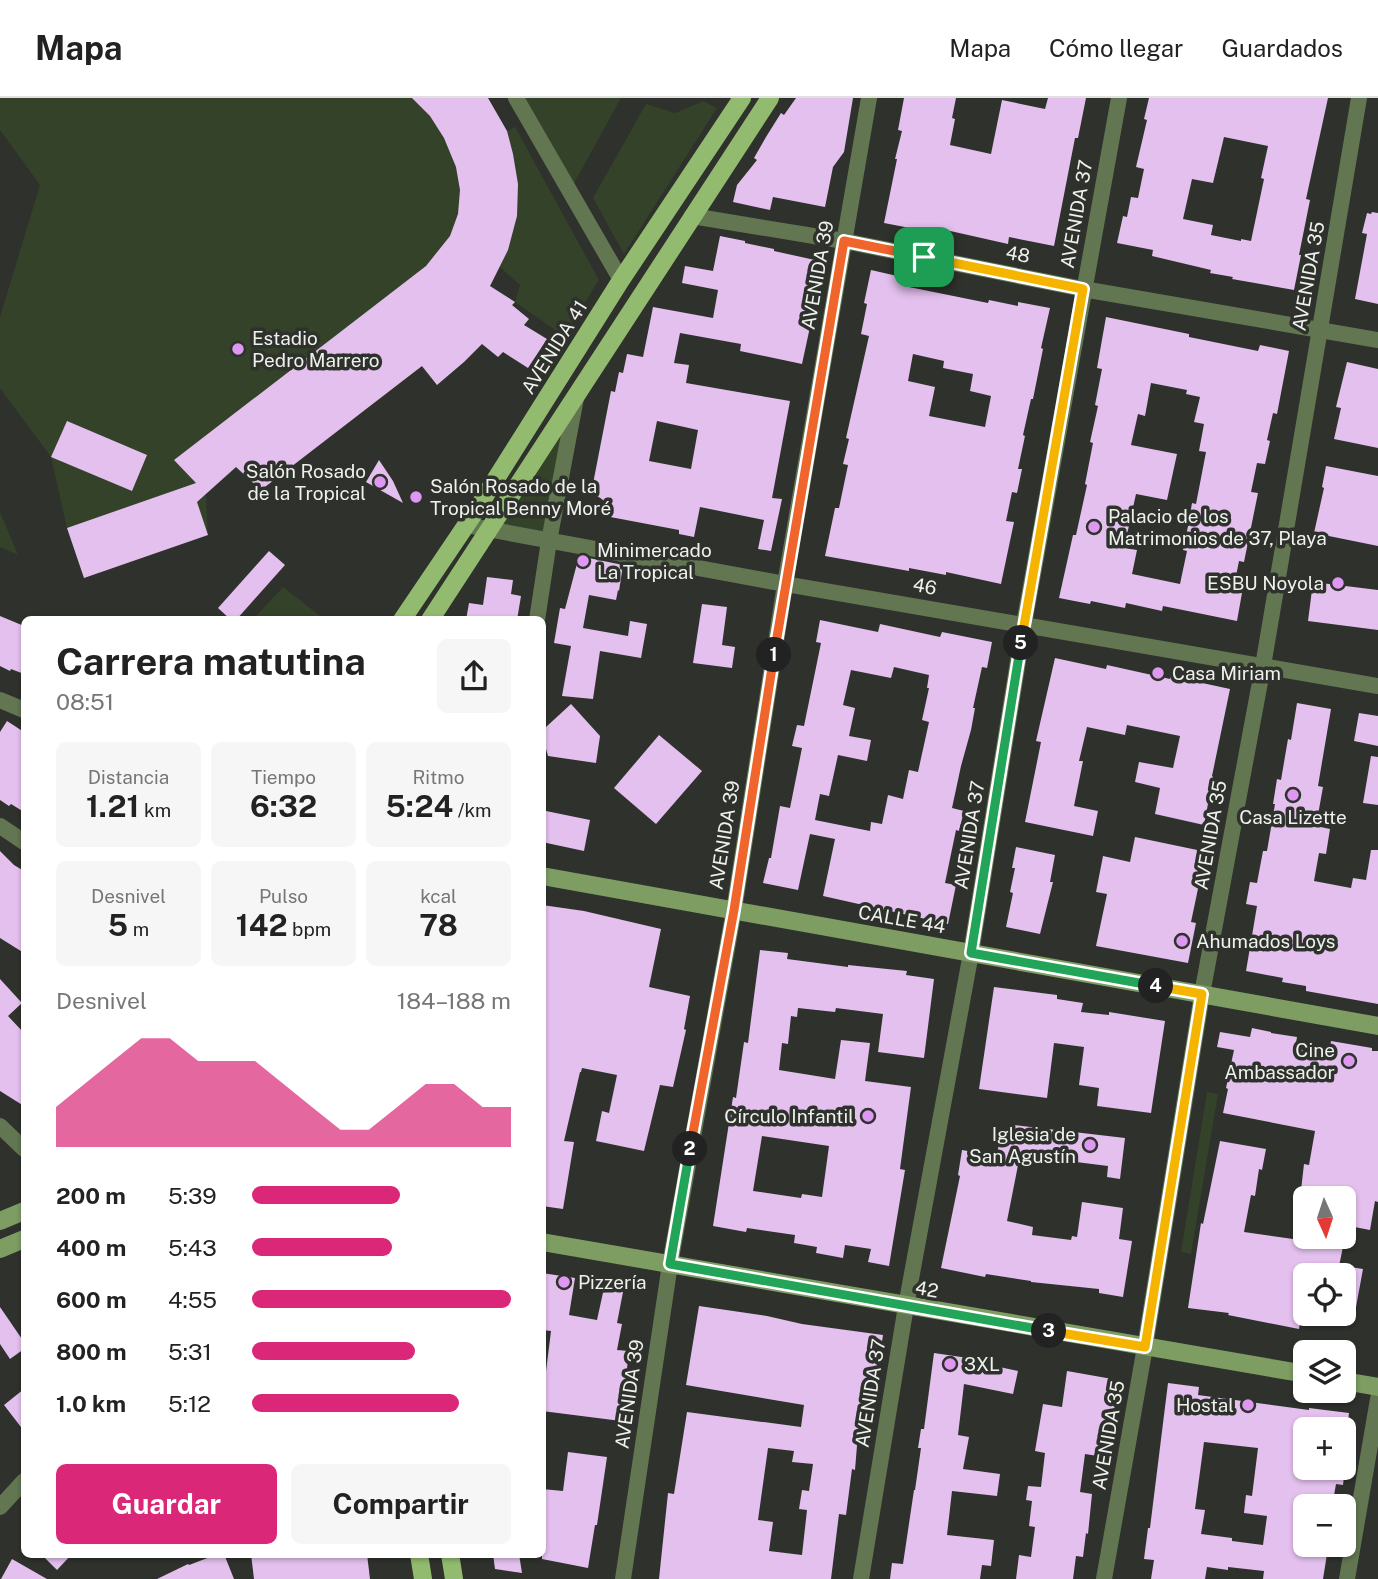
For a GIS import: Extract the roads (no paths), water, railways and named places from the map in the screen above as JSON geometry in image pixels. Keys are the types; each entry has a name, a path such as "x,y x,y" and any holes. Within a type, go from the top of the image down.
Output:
{"main road":[{"name":"AVENIDA 41","path":"405,616 742,98"},
{"path":"433,616 769,98"},
{"name":"CALLE 44","path":"546,877 1378,1026"},
{"path":"0,1221 21,1212"},
{"path":"0,1249 21,1239"},
{"name":"42","path":"546,1243 1293,1372"},
{"path":"1356,1383 1378,1387"},
{"path":"420,1558 424,1579"},
{"path":"451,1558 454,1579"}],"street":[{"path":"516,98 621,280"},
{"name":"AVENIDA 39","path":"622,1579 670,1264 734,910 785,584 869,98"},
{"name":"AVENIDA 37","path":"861,1579 906,1306 971,953 1024,624 1119,98"},
{"name":"AVENIDA 35","path":"1104,1579 1145,1347 1202,994 1262,666 1359,98"},
{"name":"48","path":"692,216 844,241 1083,289 1378,340"},
{"path":"538,616 578,392"},
{"name":"46","path":"466,525 785,584 1378,686"},
{"path":"0,699 21,709"},
{"path":"0,826 21,840"},
{"path":"0,1126 21,1146"},
{"path":"1348,1579 1378,1399"},
{"path":"0,1507 21,1484"}],"place":[{"name":"Estadio Pedro Marrero","path":"238,349"},
{"name":"Salón Rosado de la Tropical","path":"380,482"},
{"name":"Salón Rosado de la Tropical Benny Moré","path":"416,497"},
{"name":"Palacio de los Matrimonios de 37, Playa","path":"1094,527"},
{"name":"Minimercado La Tropical","path":"583,561"},
{"name":"ESBU Noyola","path":"1338,583"},
{"name":"Casa Miriam","path":"1158,673"},
{"name":"Casa Lizette","path":"1293,795"},
{"name":"Ahumados Loys","path":"1182,941"},
{"name":"Cine Ambassador","path":"1349,1061"},
{"name":"Círculo Infantil","path":"868,1116"},
{"name":"Iglesia de San Agustín","path":"1090,1145"},
{"name":"Pizzería","path":"564,1282"},
{"name":"3XL","path":"950,1364"},
{"name":"Hostal","path":"1248,1405"}]}
